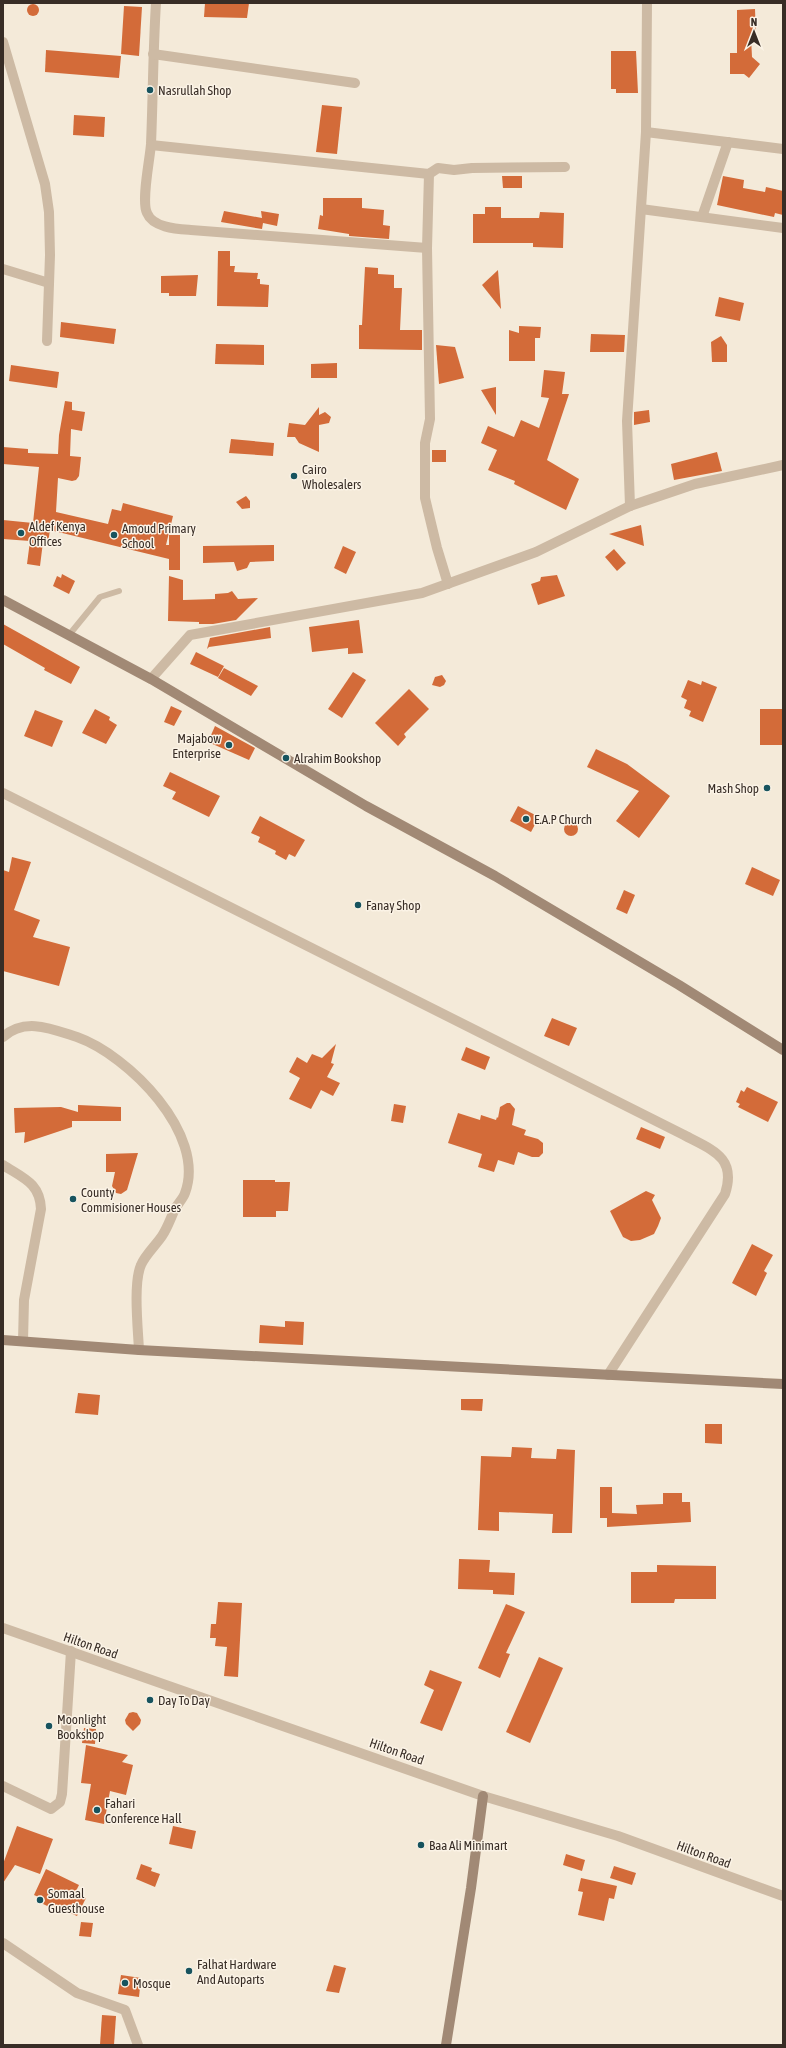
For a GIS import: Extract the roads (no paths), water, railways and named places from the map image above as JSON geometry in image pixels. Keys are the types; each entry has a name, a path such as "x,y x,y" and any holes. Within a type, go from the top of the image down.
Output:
{"street":[{"path":"156,3 153,54 151,145 145,201 147,214 156,222 171,228 427,248"},
{"path":"630,506 627,421 646,132 647,3"},
{"path":"3,42 45,184 49,220 47,341"},
{"path":"153,54 355,83"},
{"path":"646,132 783,149"},
{"path":"702,217 728,142"},
{"path":"151,145 429,174 438,168 454,170 472,168 565,167"},
{"path":"429,174 427,248 430,419 425,443 425,498 437,548 448,584"},
{"path":"641,209 783,228"},
{"path":"3,269 49,283"},
{"path":"152,679 190,635 380,602 422,593 536,552 630,506 695,484 783,465"},
{"path":"3,600 152,679 366,806 495,876 679,985 783,1050"},
{"path":"3,794 677,1132 718,1155 727,1164 729,1173 729,1182 725,1194 608,1375"},
{"path":"3,1037 16,1028 29,1025 50,1028 88,1041 124,1066 147,1086 180,1131 187,1150 189,1178 185,1194 175,1209 163,1235 141,1265 138,1293 139,1350"},
{"path":"3,1165 34,1187 39,1193 41,1201 41,1209 24,1300 23,1341"},
{"path":"3,1340 139,1350 783,1384"},
{"name":"Hilton Road","path":"3,1628 484,1796 618,1836 783,1896"},
{"path":"3,1786 51,1809 60,1802 62,1794 66,1740 70,1651"},
{"path":"446,2045 484,1796"},
{"path":"3,1943 77,1993 125,2010 138,2045"}],"lane":[{"path":"69,635 100,597 119,591"}],"place":[{"name":"Nasrullah Shop","path":"150,90"},
{"name":"Cairo Wholesalers","path":"294,476"},
{"name":"Aldef Kenya Offices","path":"21,533"},
{"name":"Amoud Primary School","path":"114,535"},
{"name":"Majabow Enterprise","path":"229,745"},
{"name":"Alrahim Bookshop","path":"286,758"},
{"name":"Mash Shop","path":"767,788"},
{"name":"E.A.P Church","path":"526,819"},
{"name":"Fanay Shop","path":"358,905"},
{"name":"County Commisioner Houses","path":"73,1199"},
{"name":"Day To Day","path":"150,1700"},
{"name":"Moonlight Bookshop","path":"49,1726"},
{"name":"Fahari Conference Hall","path":"97,1810"},
{"name":"Baa Ali Minimart","path":"421,1845"},
{"name":"Somaal Guesthouse","path":"40,1900"},
{"name":"Falhat Hardware And Autoparts","path":"189,1971"},
{"name":"Mosque","path":"125,1983"}]}
